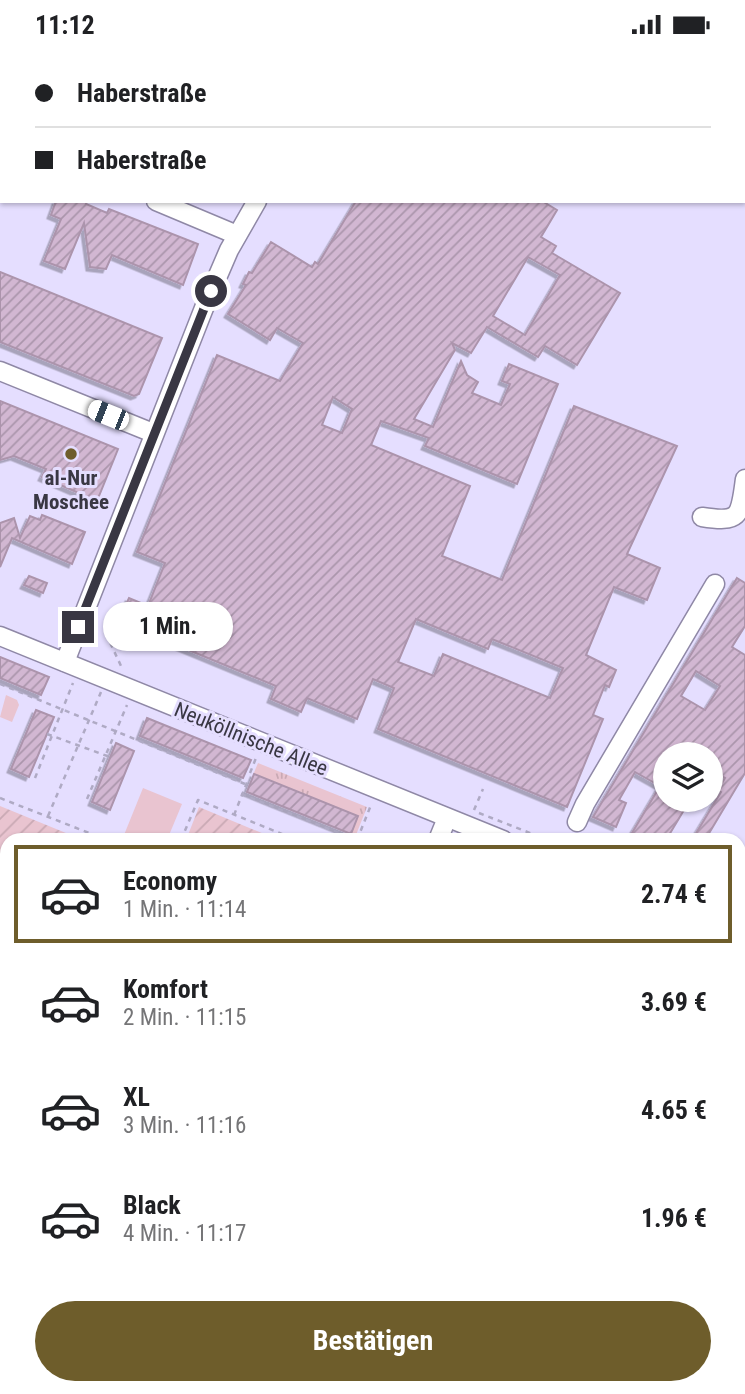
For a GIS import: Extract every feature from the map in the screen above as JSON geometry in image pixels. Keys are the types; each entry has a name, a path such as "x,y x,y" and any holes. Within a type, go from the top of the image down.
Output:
{"street":[{"path":"65,662 204,308 237,236 256,203"},
{"path":"169,204 237,236"},
{"path":"0,371 153,433"},
{"path":"702,517 726,520 735,517 741,510 745,479"},
{"path":"578,822 585,804 715,584"},
{"name":"Neuköllnische Allee","path":"0,636 485,833"},
{"path":"441,833 447,818"}],"path":[{"path":"106,634 122,668"},
{"path":"48,816 106,679"},
{"path":"35,778 73,683"},
{"path":"0,684 245,784"},
{"path":"87,799 127,705"},
{"path":"47,734 110,757"},
{"path":"250,773 256,758"},
{"path":"234,815 248,780"},
{"path":"474,810 483,789"},
{"path":"241,794 339,833"},
{"path":"0,799 87,832"},
{"path":"184,833 198,800 279,833"},
{"path":"360,833 371,805"}],"green space":[{"path":"6,695 17,700 19,705 12,722 0,717"},
{"path":"258,763 367,807 357,833 351,833 358,816 253,775"},
{"path":"143,788 182,804 170,833 125,833"},
{"path":"0,806 66,833 0,833"},
{"path":"199,807 262,833 189,833"}],"building":[{"path":"55,203 86,203 107,213 109,209 198,244 183,285 112,255 106,269 90,267 84,223 65,269 44,261 61,219 51,215"},
{"path":"355,203 545,203 557,210 541,237 556,246 552,253 620,293 577,365 545,346 538,357 487,327 471,353 452,343 455,350 414,419 433,427 461,361 467,375 478,382 472,393 501,405 510,384 502,381 509,364 558,384 517,484 425,446 429,438 381,421 371,445 470,486 442,556 502,580 574,406 677,446 627,554 660,568 647,600 614,587 586,655 616,670 609,687 605,685 593,715 603,719 567,807 378,729 394,688 373,679 357,719 307,698 301,712 271,699 276,686 118,621 129,598 148,606 165,563 137,552 217,355 280,381 303,343 277,328 270,340 228,314 246,285 243,284 249,272 252,273 271,242 312,267 315,262 318,264","holes":["528,257 560,275 525,335 493,316","333,397 352,409 342,433 322,425","416,619 488,649 492,639 563,668 550,698 443,654 434,676 398,662"]},
{"path":"0,272 162,338 139,394 134,396 0,342"},
{"name":"al-Nur Moschee","path":"0,401 118,449 97,501 42,477 46,469 14,456 0,460"},
{"path":"42,515 85,532 72,564 12,538 0,567 0,523 14,518 20,538 30,516 40,520"},
{"path":"29,576 47,583 43,593 24,585"},
{"path":"737,578 745,583 745,626 732,647 745,655 745,773 723,810 723,742 653,742 653,782 635,772 619,800 626,803 616,827 593,817","holes":["696,671 720,686 705,710 681,696"]},
{"path":"0,657 49,677 41,695 0,678"},
{"path":"36,710 54,717 29,777 11,769"},
{"path":"147,718 251,760 243,778 140,736"},
{"path":"116,743 134,751 110,810 92,802"},
{"path":"254,774 358,816 351,833 349,833 247,792"},
{"path":"653,798 653,812 683,812 670,833 632,833"},
{"path":"709,812 722,812 709,833 696,833"}],"place":[{"name":"al-Nur Moschee","path":"71,454"}],"route":[{"path":"78,627 211,291"}]}
